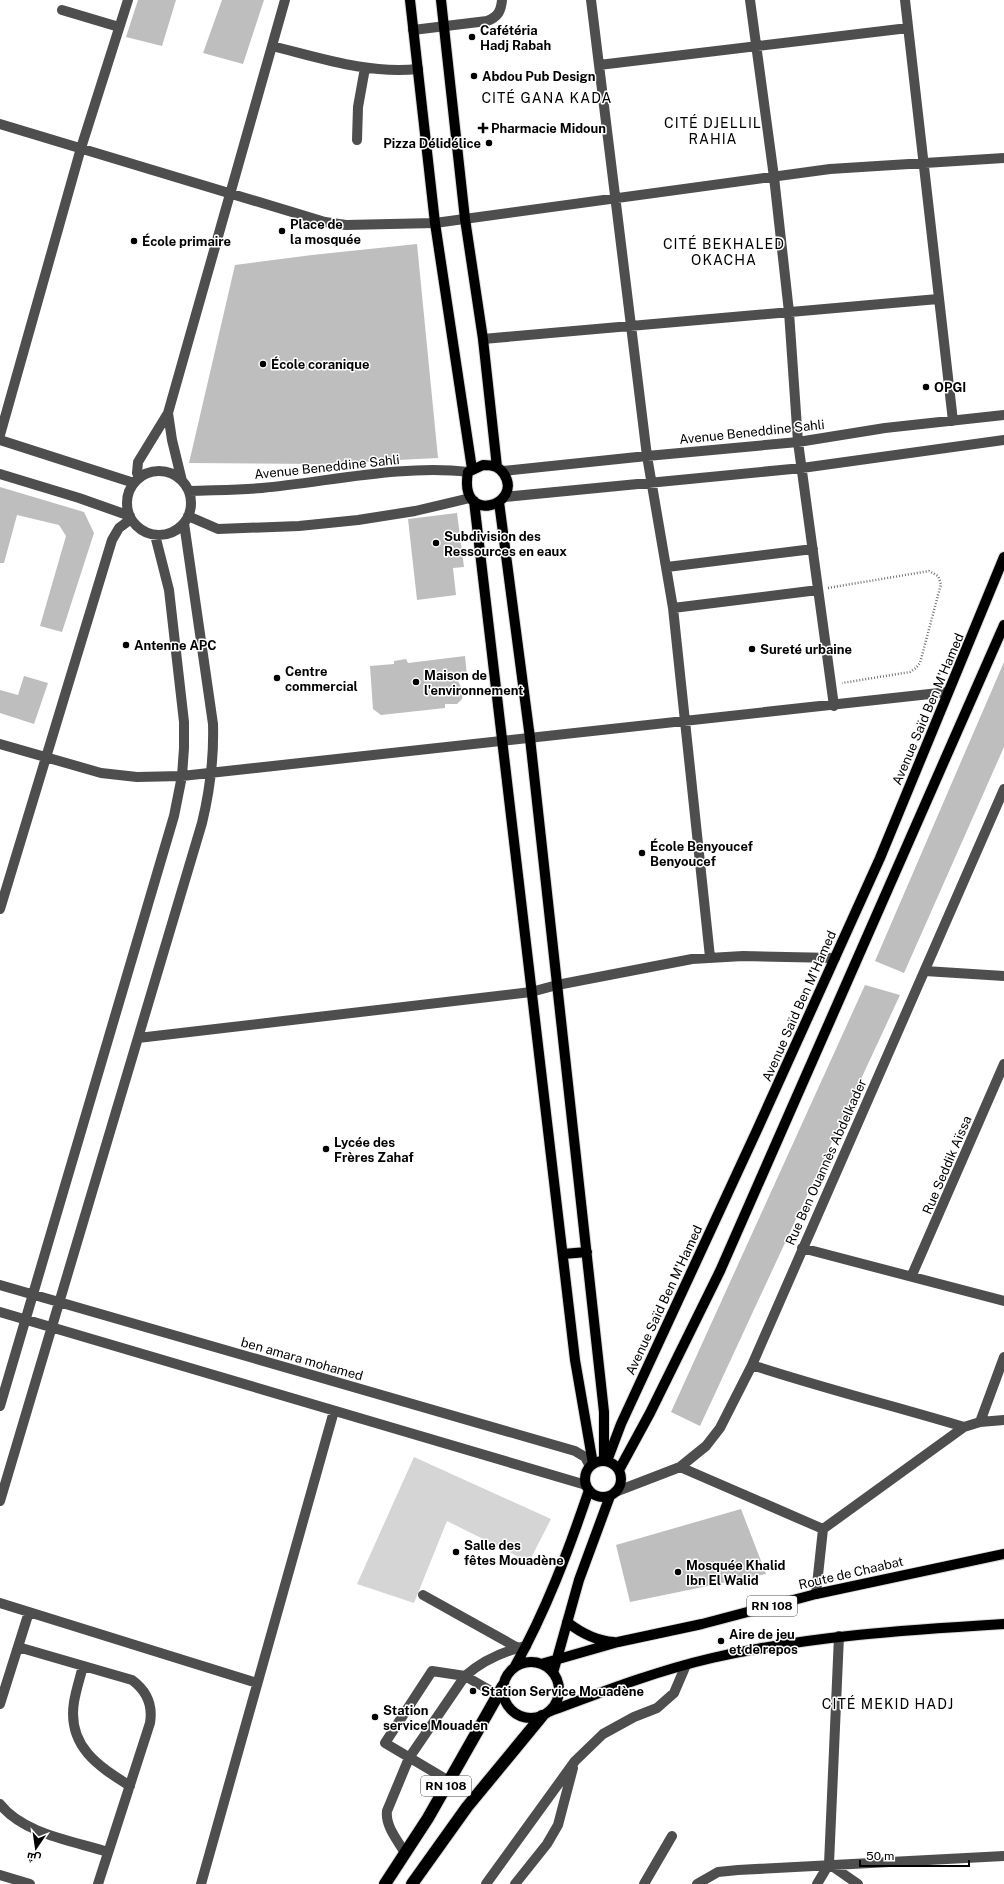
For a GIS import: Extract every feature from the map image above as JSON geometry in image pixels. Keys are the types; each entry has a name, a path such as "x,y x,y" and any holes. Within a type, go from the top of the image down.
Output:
{"highway":[{"name":"RN 108","path":"385,1884 428,1818 500,1691"},
{"name":"RN 108","path":"412,1884 467,1807 545,1714"}],"main road":[{"path":"410,0 435,223 470,470 466,484 472,500 575,1360 591,1465 585,1475 587,1488 558,1578 522,1647 514,1668 505,1680 500,1691 505,1701 514,1712 528,1718 545,1714 648,1676 686,1665 760,1648 839,1636 1004,1624"},
{"path":"441,0 465,219 483,338 500,469 508,484 501,500 530,738 587,1252 604,1412 606,1461"},
{"path":"470,470 483,465 500,469"},
{"path":"472,500 486,506 501,500"},
{"name":"Avenue Saïd Ben M'Hamed","path":"606,1461 621,1424 880,858 948,692 958,672 1004,557"},
{"path":"619,1470 650,1413 720,1271 1004,625"},
{"path":"562,1254 587,1252"},
{"path":"553,1673 582,1573 613,1494 621,1482 619,1470 612,1462 606,1461 591,1465"},
{"path":"587,1488 598,1496 613,1494"},
{"name":"Route de Chaabat","path":"541,1664 618,1642 702,1624 816,1594 1004,1554"},
{"path":"567,1622 580,1632 596,1639 618,1642"},
{"path":"514,1668 527,1662 541,1664 553,1673 557,1679 559,1693 557,1700 545,1714"}],"street":[{"path":"0,435 81,148 128,0"},
{"path":"186,520 171,533 155,535 141,530 131,518 128,510 128,496 136,480 138,462 168,413 285,0"},
{"path":"413,30 480,22 495,18 499,13 502,0"},
{"path":"591,0 647,456 653,483 673,608 710,958"},
{"path":"750,0 774,177 789,312 798,442 834,706"},
{"path":"905,0 953,421"},
{"path":"62,10 119,27"},
{"path":"599,65 908,28"},
{"path":"272,46 365,68 398,71 418,69"},
{"path":"357,140 358,107 365,68"},
{"path":"0,124 336,224 435,223 830,169 1004,158"},
{"path":"483,338 938,299"},
{"path":"168,413 172,440 182,481"},
{"name":"Avenue Beneddine Sahli","path":"500,469 798,442 885,428 1004,415"},
{"path":"0,440 136,480 153,472 161,471 176,476 182,481 189,491 191,504 186,520 213,724 212,773 202,823 0,1501"},
{"path":"501,500 802,468 1004,440"},
{"name":"Avenue Beneddine Sahli","path":"189,491 261,488 403,472 470,470"},
{"path":"0,474 79,498 131,518"},
{"path":"186,520 218,529 299,526 358,520 472,500"},
{"path":"0,909 112,540 119,528 131,518"},
{"path":"0,1406 174,816 182,776 184,722 169,590 155,535"},
{"path":"667,567 813,549"},
{"path":"673,608 818,590"},
{"path":"0,744 83,769 113,775 137,777 182,776 834,706 948,692"},
{"name":"Rue Ben Ouannès Abdelkader","path":"613,1494 680,1467 706,1446 720,1428 752,1365 1004,789"},
{"path":"138,1038 531,992 557,985 710,958 835,958"},
{"path":"925,971 1004,976"},
{"name":"Rue Seddik Aïssa","path":"912,1275 1004,1064"},
{"path":"802,1248 912,1275 1004,1301"},
{"name":"ben amara mohamed","path":"0,1285 574,1451 585,1457 591,1465"},
{"path":"0,1312 334,1410 587,1488"},
{"path":"980,1422 1004,1357"},
{"path":"752,1365 964,1428"},
{"path":"201,1884 334,1410"},
{"path":"816,1594 823,1530 964,1428 980,1422 1004,1420"},
{"path":"680,1467 823,1530"},
{"path":"424,1595 522,1647"},
{"path":"0,1603 257,1683"},
{"path":"0,1704 29,1612"},
{"path":"816,1884 829,1864 839,1636"},
{"path":"18,1647 132,1680 141,1688 148,1699 151,1711 150,1723 98,1884"},
{"path":"405,1853 388,1823 386,1816 409,1758 465,1676 475,1667 522,1647"},
{"path":"486,1884 575,1761 603,1734 634,1717 656,1708 674,1693 686,1665"},
{"path":"84,1666 74,1702 73,1712 74,1723 80,1743 85,1752 100,1768 130,1786"},
{"path":"449,1781 385,1743 432,1671 465,1676 500,1691"},
{"path":"515,1884 548,1844 558,1825 575,1761"},
{"path":"0,1804 13,1818 35,1830 108,1852"},
{"path":"644,1884 672,1836"},
{"path":"697,1884 718,1872 829,1864 1004,1856"},
{"path":"829,1864 858,1884"},
{"path":"0,1875 30,1884"}],"path":[{"path":"818,590 929,571 938,576 941,584 920,663 916,668 910,672 830,685"}],"shaded area":[{"path":"414,1457 551,1519 529,1562 447,1521 414,1603 357,1584"}],"building":[{"path":"138,0 176,0 162,46 126,37"},
{"path":"222,0 264,0 243,64 203,53"},
{"path":"417,244 438,458 318,464 189,463 235,265"},
{"path":"0,487 84,512 94,533 62,632 40,626 66,536 59,525 17,515 4,563 0,563"},
{"name":"Subdivision des Ressources en eaux","path":"457,513 464,567 453,568 456,595 417,600 408,519"},
{"name":"Maison de l'environnement","path":"465,656 467,677 456,677 463,691 462,699 457,704 445,704 445,708 381,715 373,709 370,666 394,664 394,661 406,659 408,663"},
{"path":"1004,662 1004,747 904,973 875,961"},
{"path":"24,676 48,683 34,724 0,713 0,690 18,695"},
{"path":"865,985 900,995 700,1426 671,1412"},
{"path":"741,1509 766,1574 630,1602 616,1545"}],"place":[{"name":"Cafétéria Hadj Rabah","path":"472,37"},
{"name":"Abdou Pub Design","path":"474,76"},
{"name":"Pharmacie Midoun","path":"483,128"},
{"name":"Pizza Délidélice","path":"489,143"},
{"name":"Place de la mosquée","path":"282,231"},
{"name":"École primaire","path":"134,241"},
{"name":"École coranique","path":"263,364"},
{"name":"OPGI","path":"926,387"},
{"name":"Subdivision des Ressources en eaux","path":"436,543"},
{"name":"Antenne APC","path":"126,645"},
{"name":"Sureté urbaine","path":"752,649"},
{"name":"Centre commercial","path":"277,678"},
{"name":"Maison de l'environnement","path":"416,682"},
{"name":"École Benyoucef Benyoucef","path":"642,853"},
{"name":"Lycée des Frères Zahaf","path":"326,1149"},
{"name":"Salle des fêtes Mouadène","path":"456,1552"},
{"name":"Mosquée Khalid Ibn El Walid","path":"678,1572"},
{"name":"Aire de jeu et de repos","path":"721,1641"},
{"name":"Station Service Mouadène","path":"473,1691"},
{"name":"Station service Mouaden","path":"375,1717"}],"district":[{"name":"CITÉ GANA KADA","path":"547,98"},
{"name":"CITÉ DJELLIL RAHIA","path":"713,132"},
{"name":"CITÉ BEKHALED OKACHA","path":"724,252"},
{"name":"CITÉ MEKID HADJ","path":"888,1704"}]}
